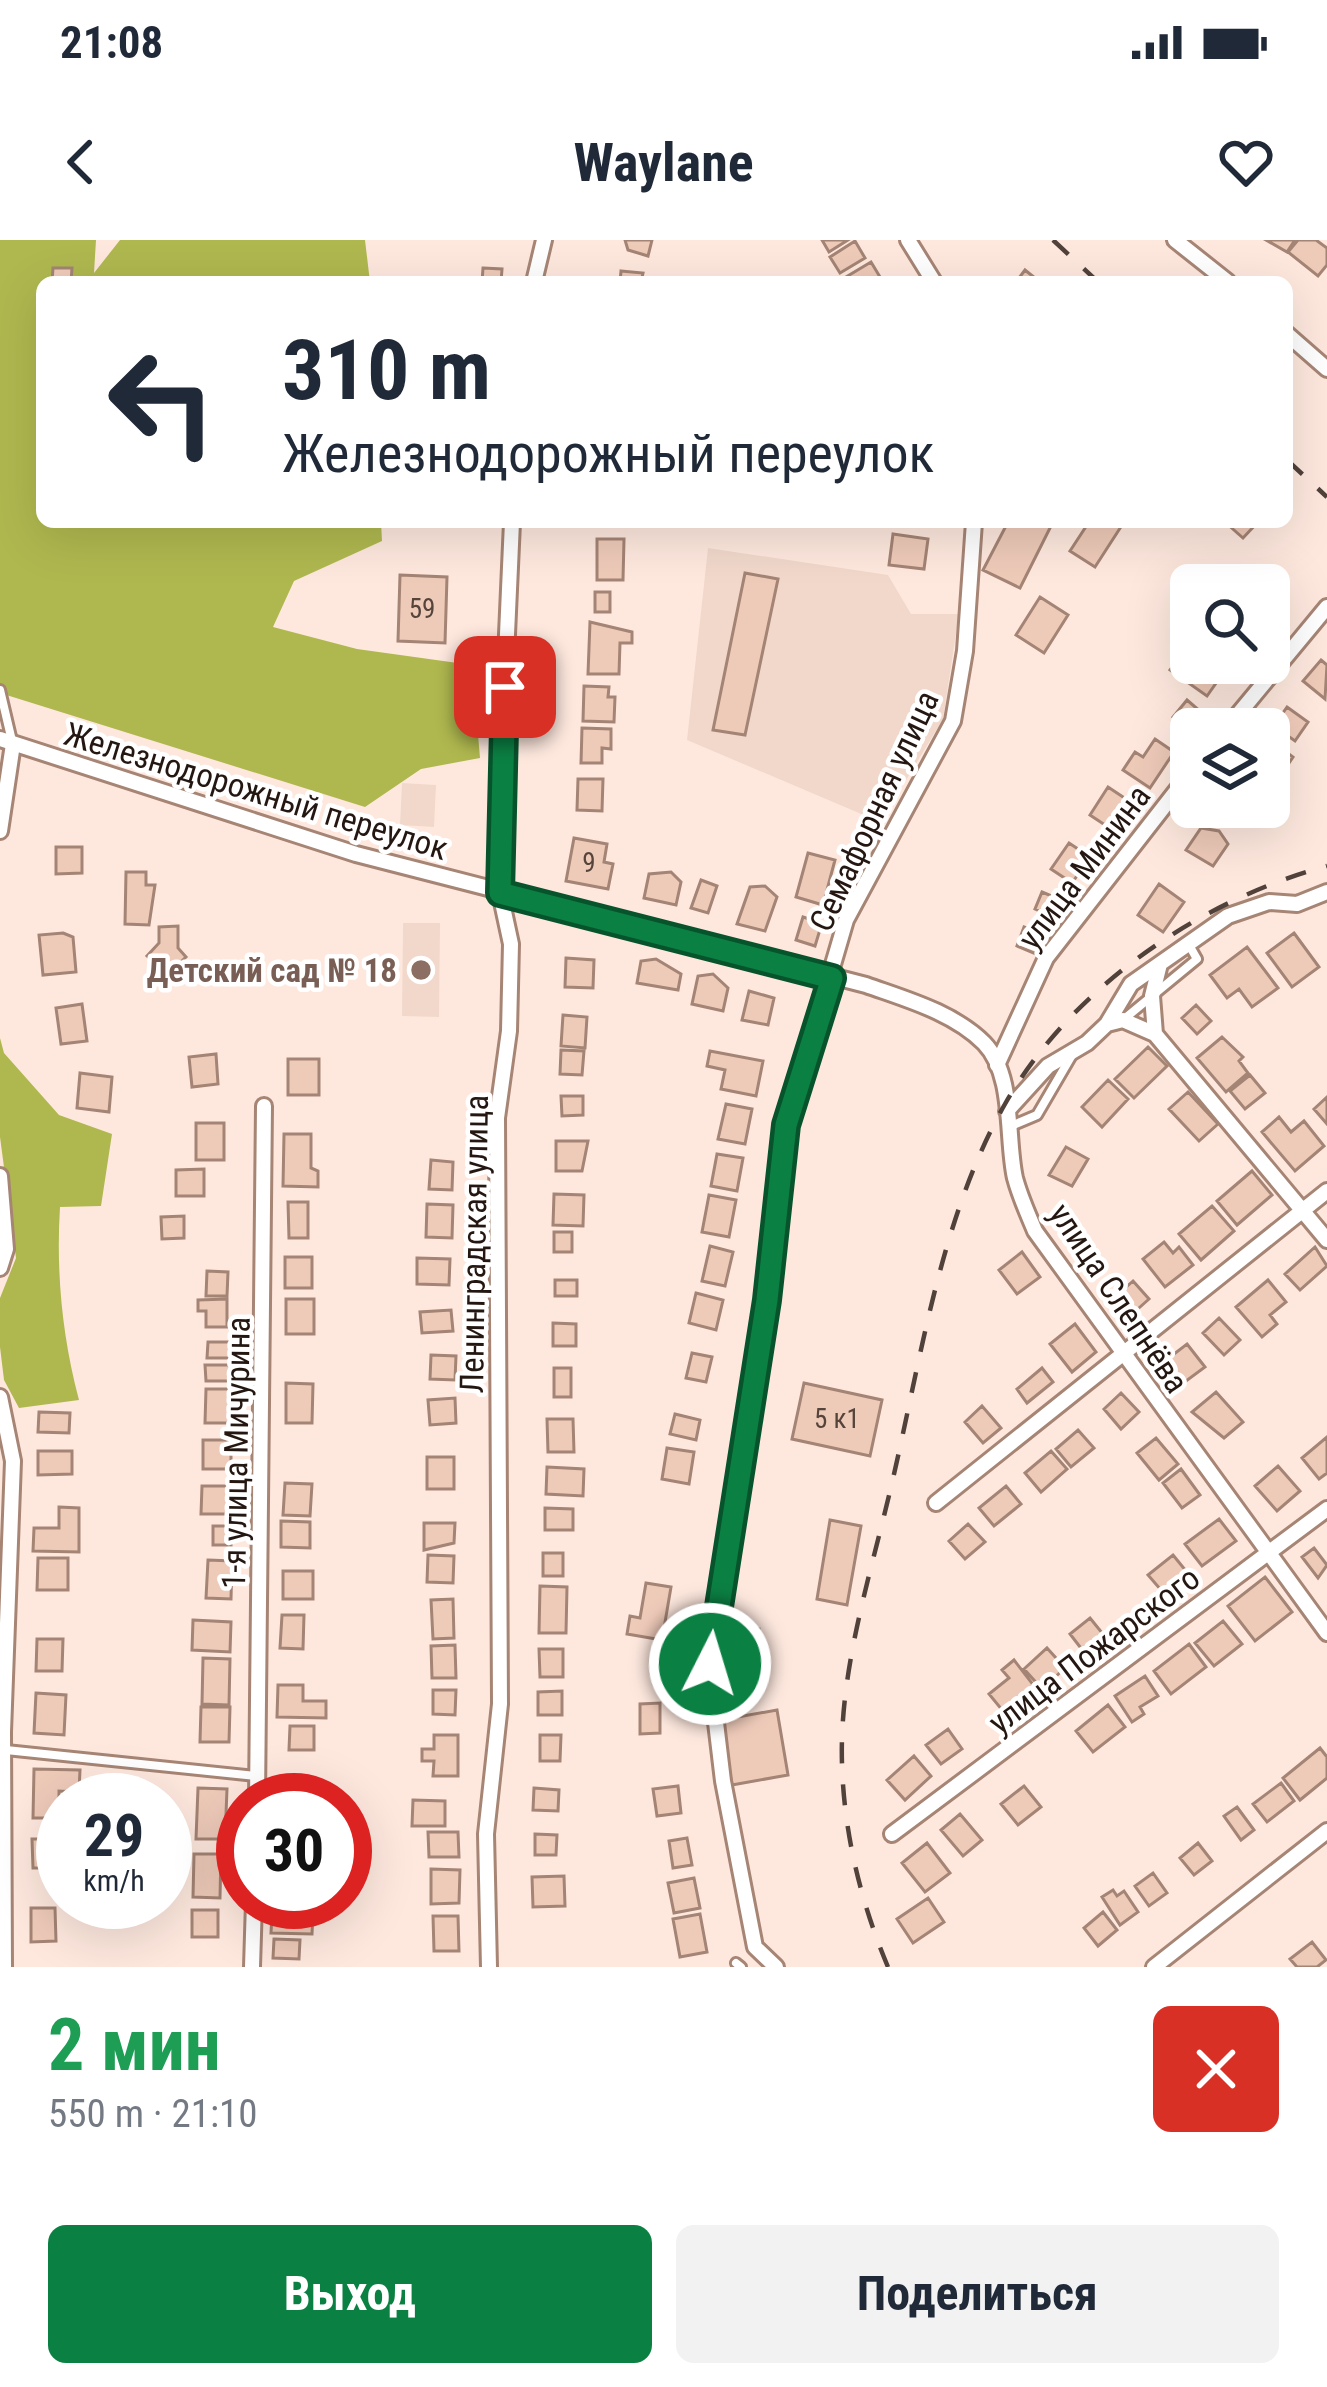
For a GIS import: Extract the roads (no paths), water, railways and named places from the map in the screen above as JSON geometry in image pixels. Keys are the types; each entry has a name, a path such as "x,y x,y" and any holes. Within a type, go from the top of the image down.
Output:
{"street":[{"path":"535,276 544,240"},
{"path":"908,240 930,276"},
{"path":"1175,240 1220,276"},
{"path":"1293,339 1327,369"},
{"name":"Ленинградская улица","path":"490,1967 486,1834 500,1704 497,1118 509,1031 511,944 500,893 512,528"},
{"name":"Семафорная улица","path":"776,1967 755,1947 727,1802 710,1664 711,1629 767,1300 786,1125 846,920 953,721 965,650 974,528"},
{"path":"1243,708 1327,608"},
{"path":"0,831 6,742"},
{"name":"Железнодорожный переулок","path":"6,742 356,854 832,978"},
{"name":"улица Минина","path":"997,1064 1046,958 1170,798"},
{"path":"1007,1119 1048,1066 1072,1054 1107,1024 1131,984 1228,916 1327,892"},
{"path":"1155,1034 1153,996 1160,964"},
{"path":"832,978 866,985 945,1016 986,1044 997,1064"},
{"path":"1107,1024 1123,1020 1155,1034 1327,1240"},
{"name":"улица Слепнёва","path":"997,1064 1014,1174 1035,1231 1327,1633"},
{"name":"1-я улица Мичурина","path":"258,1773 264,1106"},
{"path":"0,1176 7,1249 0,1268"},
{"path":"936,1502 1327,1191"},
{"path":"0,1397 13,1461 2,1732 6,1750 4,1967"},
{"name":"улица Пожарского","path":"892,1834 1327,1509"},
{"path":"1154,1967 1327,1831"},
{"path":"252,1967 253,1929"}],"lane":[{"path":"0,690 6,742"},
{"path":"1123,1020 1198,959 1189,944"},
{"path":"1007,1119 1037,1115 1072,1054"},
{"path":"6,1750 229,1773"}],"railway":[{"path":"1053,240 1092,276"},
{"path":"1293,466 1327,497"},
{"path":"888,1967 850,1842 842,1764 845,1694 923,1340 964,1194 1005,1104 1065,1023 1102,987 1143,954 1232,901 1327,866"}],"place":[{"name":"Детский сад № 18","path":"421,970"}]}
